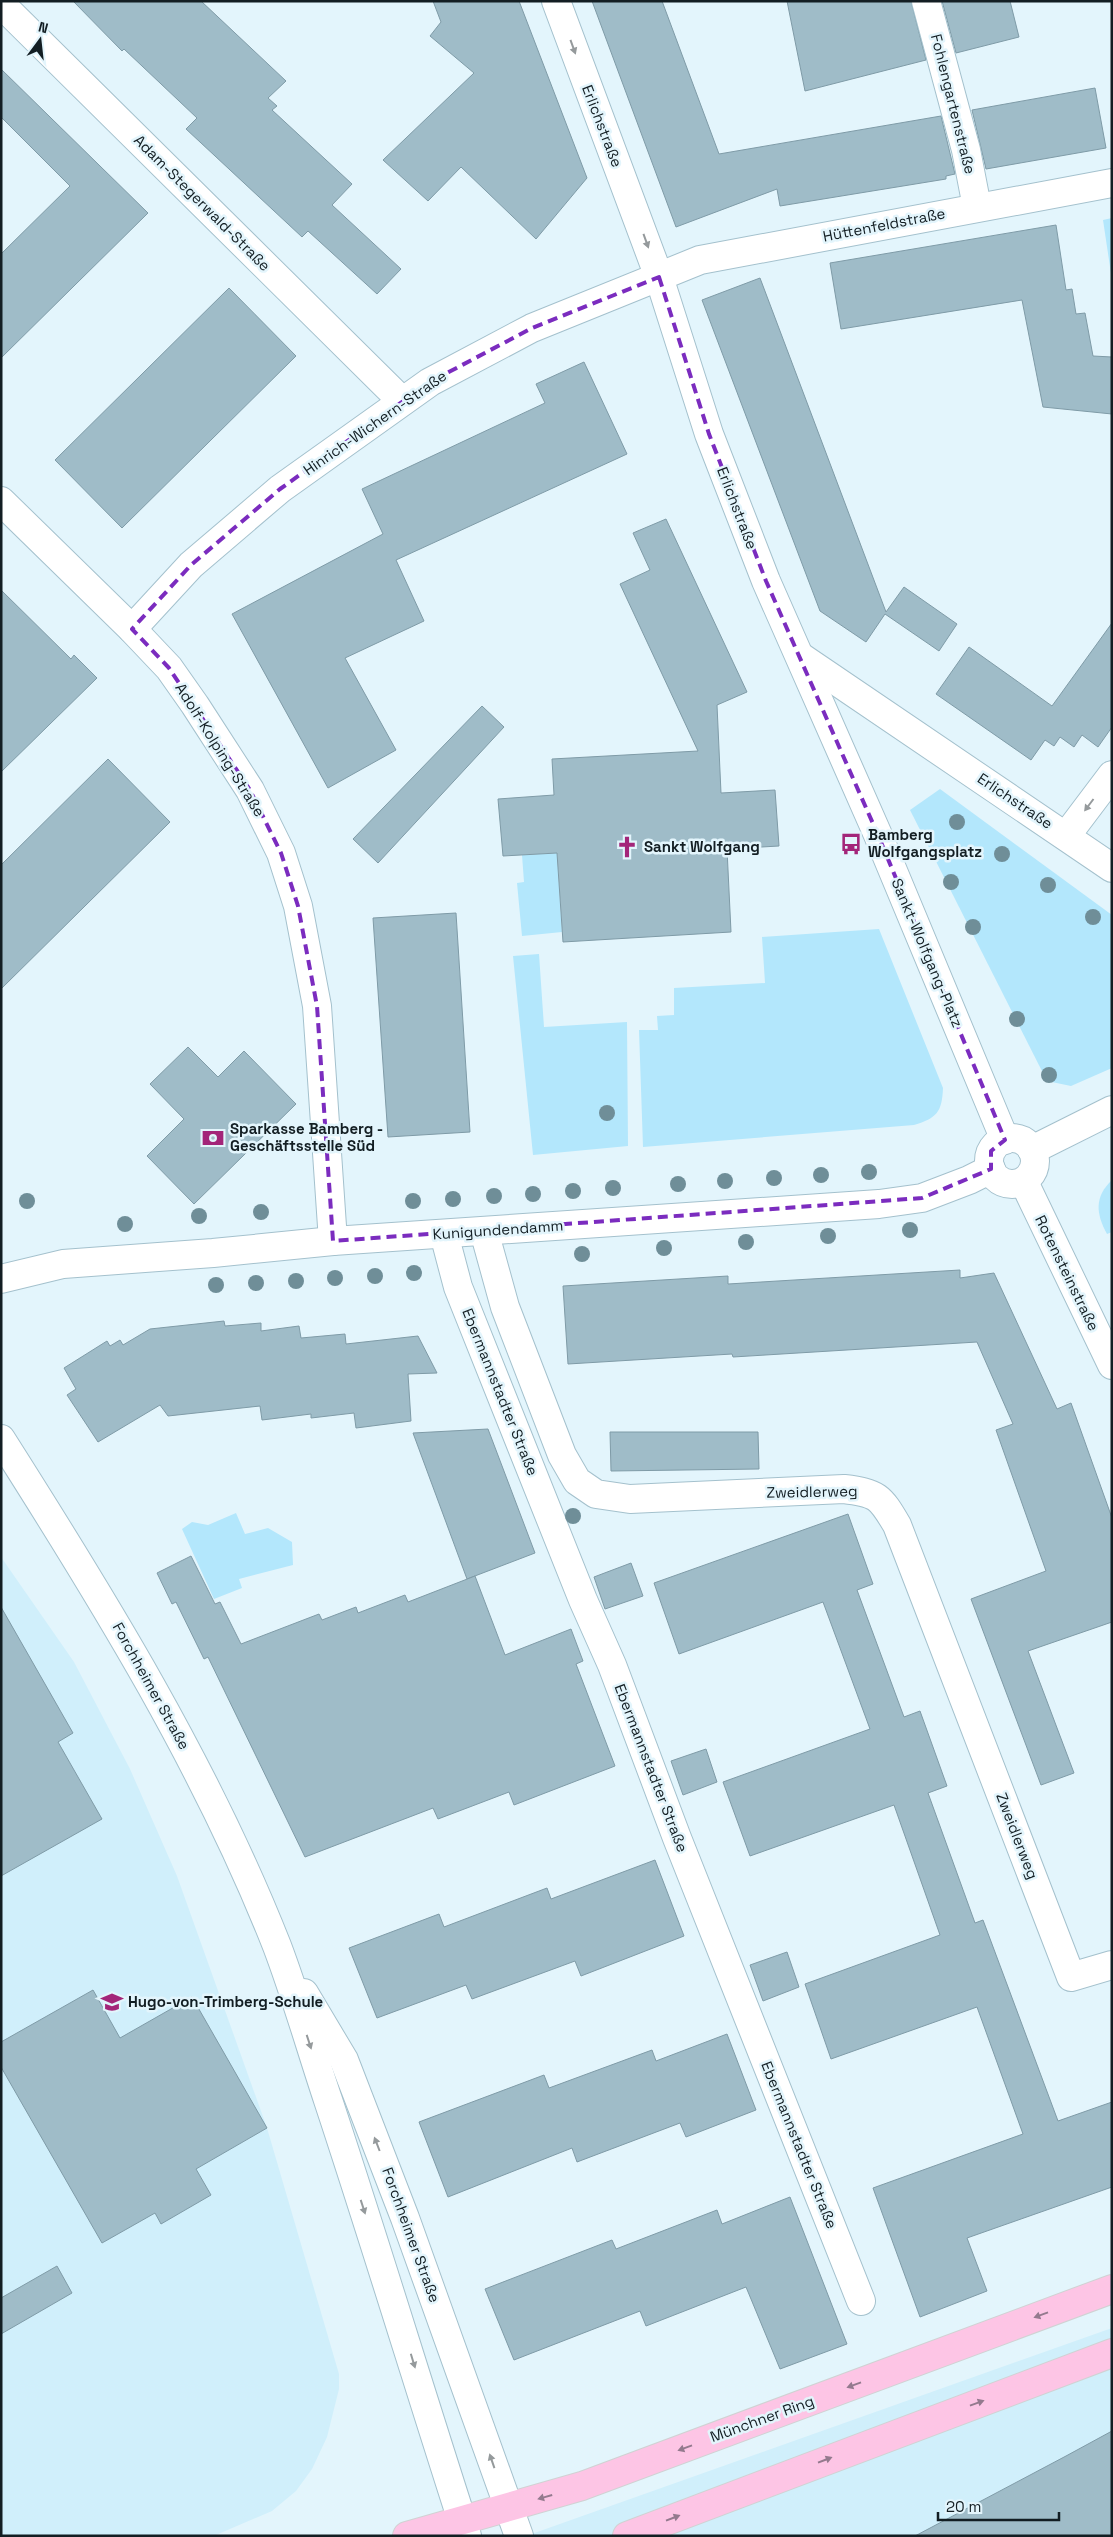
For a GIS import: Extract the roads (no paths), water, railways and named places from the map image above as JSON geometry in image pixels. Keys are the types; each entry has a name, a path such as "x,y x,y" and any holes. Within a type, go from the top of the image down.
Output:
{"main road":[{"name":"Münchner Ring","path":"408,2536 465,2528 508,2507 582,2486 1112,2288"},
{"path":"627,2536 1112,2353"}],"street":[{"name":"Erlichstraße","path":"556,1 659,277 709,434 766,581 801,657 1112,868"},
{"name":"Fohlengartenstraße","path":"926,1 966,150 977,207"},
{"name":"Adam-Stegerwald-Straße","path":"1,4 402,401"},
{"name":"Hüttenfeldstraße","path":"659,277 700,260 1112,183"},
{"name":"Hinrich-Wichern-Straße","path":"132,629 191,565 273,496 402,401 458,366 532,328 659,277"},
{"name":"Adolf-Kolping-Straße","path":"1,501 132,629 169,668 250,790 281,853 298,906 317,1006 334,1241"},
{"name":"Sankt-Wolfgang-Platz","path":"801,657 1005,1140"},
{"path":"1066,836 1112,775"},
{"path":"1032,1150 1112,1110"},
{"path":"1005,1140 1020,1140 1032,1150 1035,1167 1024,1182 1014,1185 1004,1183 996,1178 990,1169 991,1151 997,1144 1005,1140"},
{"name":"Kunigundendamm","path":"1,1279 63,1264 213,1254 334,1241 888,1202 922,1198 969,1180 990,1169"},
{"name":"Rotensteinstraße","path":"1024,1182 1112,1365"},
{"name":"Zweidlerweg","path":"484,1231 505,1307 562,1455 577,1481 596,1494 630,1499 844,1490 870,1492 886,1506 900,1533 1071,1977 1112,1965"},
{"name":"Ebermannstadter Straße","path":"444,1234 458,1287 583,1600 612,1665 681,1847 861,2301"},
{"name":"Forchheimer Straße","path":"1,1438 124,1635 186,1748 277,1946 344,2060 405,2218 520,2536"},
{"name":"Forchheimer Straße","path":"277,1946 389,2286 465,2528"}],"place":[{"name":"Bamberg Wolfgangsplatz","path":"851,844"},
{"name":"Sankt Wolfgang","path":"627,847"},
{"name":"Sparkasse Bamberg - Geschäftsstelle Süd","path":"213,1138"},
{"name":"Hugo-von-Trimberg-Schule","path":"112,2002"}]}
